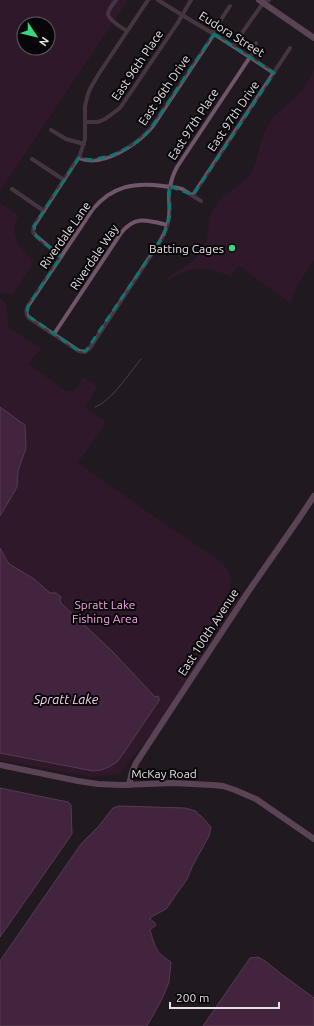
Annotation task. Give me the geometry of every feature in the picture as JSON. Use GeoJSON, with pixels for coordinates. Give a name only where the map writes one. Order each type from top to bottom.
{"type":"FeatureCollection","features":[{"type":"Feature","properties":{"kind":"street"},"geometry":{"type":"LineString","coordinates":[[116,0],[109,10],[108,15],[110,19],[127,31]]}},
{"type":"Feature","properties":{"kind":"street"},"geometry":{"type":"LineString","coordinates":[[61,257],[36,236],[33,232],[34,226],[79,158],[84,144],[85,106],[90,89],[148,0]]}},
{"type":"Feature","properties":{"kind":"street","name":"Eudora Street"},"geometry":{"type":"LineString","coordinates":[[158,0],[274,73]]}},
{"type":"Feature","properties":{"kind":"street","name":"East 96th Place"},"geometry":{"type":"LineString","coordinates":[[85,122],[101,121],[112,115],[120,108],[192,0]]}},
{"type":"Feature","properties":{"kind":"street"},"geometry":{"type":"LineString","coordinates":[[261,1],[269,0]]}},
{"type":"Feature","properties":{"kind":"street"},"geometry":{"type":"LineString","coordinates":[[261,1],[314,38]]}},
{"type":"Feature","properties":{"kind":"street"},"geometry":{"type":"LineString","coordinates":[[233,46],[261,1]]}},
{"type":"Feature","properties":{"kind":"street","name":"East 96th Drive"},"geometry":{"type":"LineString","coordinates":[[79,158],[87,160],[107,157],[122,152],[140,140],[153,126],[230,6]]}},
{"type":"Feature","properties":{"kind":"street","name":"East 97th Place"},"geometry":{"type":"LineString","coordinates":[[54,334],[79,351],[86,351],[90,348],[164,235],[170,215],[170,187],[172,178],[180,160],[255,50],[256,43]]}},
{"type":"Feature","properties":{"kind":"street","name":"East 97th Drive"},"geometry":{"type":"LineString","coordinates":[[193,195],[290,48]]}},
{"type":"Feature","properties":{"kind":"street"},"geometry":{"type":"LineString","coordinates":[[51,130],[66,139],[84,144]]}},
{"type":"Feature","properties":{"kind":"street"},"geometry":{"type":"LineString","coordinates":[[32,159],[64,180]]}},
{"type":"Feature","properties":{"kind":"street","name":"Riverdale Lane"},"geometry":{"type":"LineString","coordinates":[[54,334],[29,318],[26,311],[93,209],[103,199],[109,194],[124,187],[150,184],[182,189],[202,201]]}},
{"type":"Feature","properties":{"kind":"street"},"geometry":{"type":"LineString","coordinates":[[12,189],[44,211]]}},
{"type":"Feature","properties":{"kind":"street","name":"Riverdale Way"},"geometry":{"type":"LineString","coordinates":[[54,334],[121,233],[126,228],[135,222],[143,220],[168,225]]}},
{"type":"Feature","properties":{"kind":"street","name":"East 100th Avenue"},"geometry":{"type":"LineString","coordinates":[[129,785],[136,763],[248,592],[314,496]]}},
{"type":"Feature","properties":{"kind":"street","name":"McKay Road"},"geometry":{"type":"LineString","coordinates":[[0,765],[98,784],[129,785],[173,783],[212,785],[229,788],[256,799],[314,839]]}},
{"type":"Feature","properties":{"kind":"highlighted area"},"geometry":{"type":"Polygon","coordinates":[[[214,34],[274,73],[193,195],[169,186],[170,215],[164,235],[86,351],[79,351],[27,315],[28,306],[61,257],[36,236],[34,226],[79,158],[92,160],[113,155],[132,146],[149,131],[214,34]]]}},
{"type":"Feature","properties":{"kind":"green space"},"geometry":{"type":"Polygon","coordinates":[[[0,0],[128,0],[0,191],[0,0]]]}},
{"type":"Feature","properties":{"kind":"green space"},"geometry":{"type":"Polygon","coordinates":[[[314,69],[314,260],[296,288],[290,303],[238,265],[231,277],[217,271],[193,269],[165,281],[173,273],[192,261],[200,253],[206,242],[211,215],[216,204],[250,174],[253,169],[263,136],[271,120],[300,93],[308,82],[314,69]]]}},
{"type":"Feature","properties":{"kind":"green space"},"geometry":{"type":"Polygon","coordinates":[[[0,203],[18,215],[14,230],[18,245],[34,262],[12,295],[4,293],[0,294],[0,203]]]}},
{"type":"Feature","properties":{"kind":"green space","name":"Spratt Lake Fishing Area"},"geometry":{"type":"Polygon","coordinates":[[[0,298],[6,303],[9,328],[42,349],[28,364],[66,391],[75,390],[79,385],[82,376],[98,387],[85,407],[106,422],[77,462],[220,561],[229,573],[229,588],[241,596],[202,653],[203,656],[163,719],[118,774],[93,777],[0,760],[0,298]]]}},
{"type":"Feature","properties":{"kind":"water"},"geometry":{"type":"Polygon","coordinates":[[[0,407],[25,425],[26,448],[18,471],[17,487],[0,516],[0,407]]]}},
{"type":"Feature","properties":{"kind":"water","name":"Spratt Lake"},"geometry":{"type":"Polygon","coordinates":[[[0,548],[11,565],[34,579],[50,593],[56,593],[61,597],[61,603],[113,652],[155,697],[158,696],[159,698],[159,701],[123,754],[117,762],[109,767],[93,771],[0,753],[0,548]]]}},
{"type":"Feature","properties":{"kind":"water"},"geometry":{"type":"Polygon","coordinates":[[[0,788],[68,802],[71,805],[72,834],[0,937],[0,788]]]}},
{"type":"Feature","properties":{"kind":"water"},"geometry":{"type":"Polygon","coordinates":[[[119,806],[185,808],[196,811],[211,827],[209,836],[187,879],[166,909],[150,919],[156,925],[150,930],[155,945],[162,956],[171,962],[169,982],[162,999],[147,1026],[0,1026],[0,961],[81,844],[98,827],[113,808],[119,806]]]}},
{"type":"Feature","properties":{"kind":"water"},"geometry":{"type":"Polygon","coordinates":[[[258,957],[314,998],[314,1026],[203,1026],[250,958],[258,957]]]}},
{"type":"Feature","properties":{"kind":"waterway"},"geometry":{"type":"LineString","coordinates":[[95,407],[114,393],[141,359]]}},
{"type":"Feature","properties":{"kind":"place","name":"Batting Cages"},"geometry":{"type":"Point","coordinates":[232,248]}}]}
